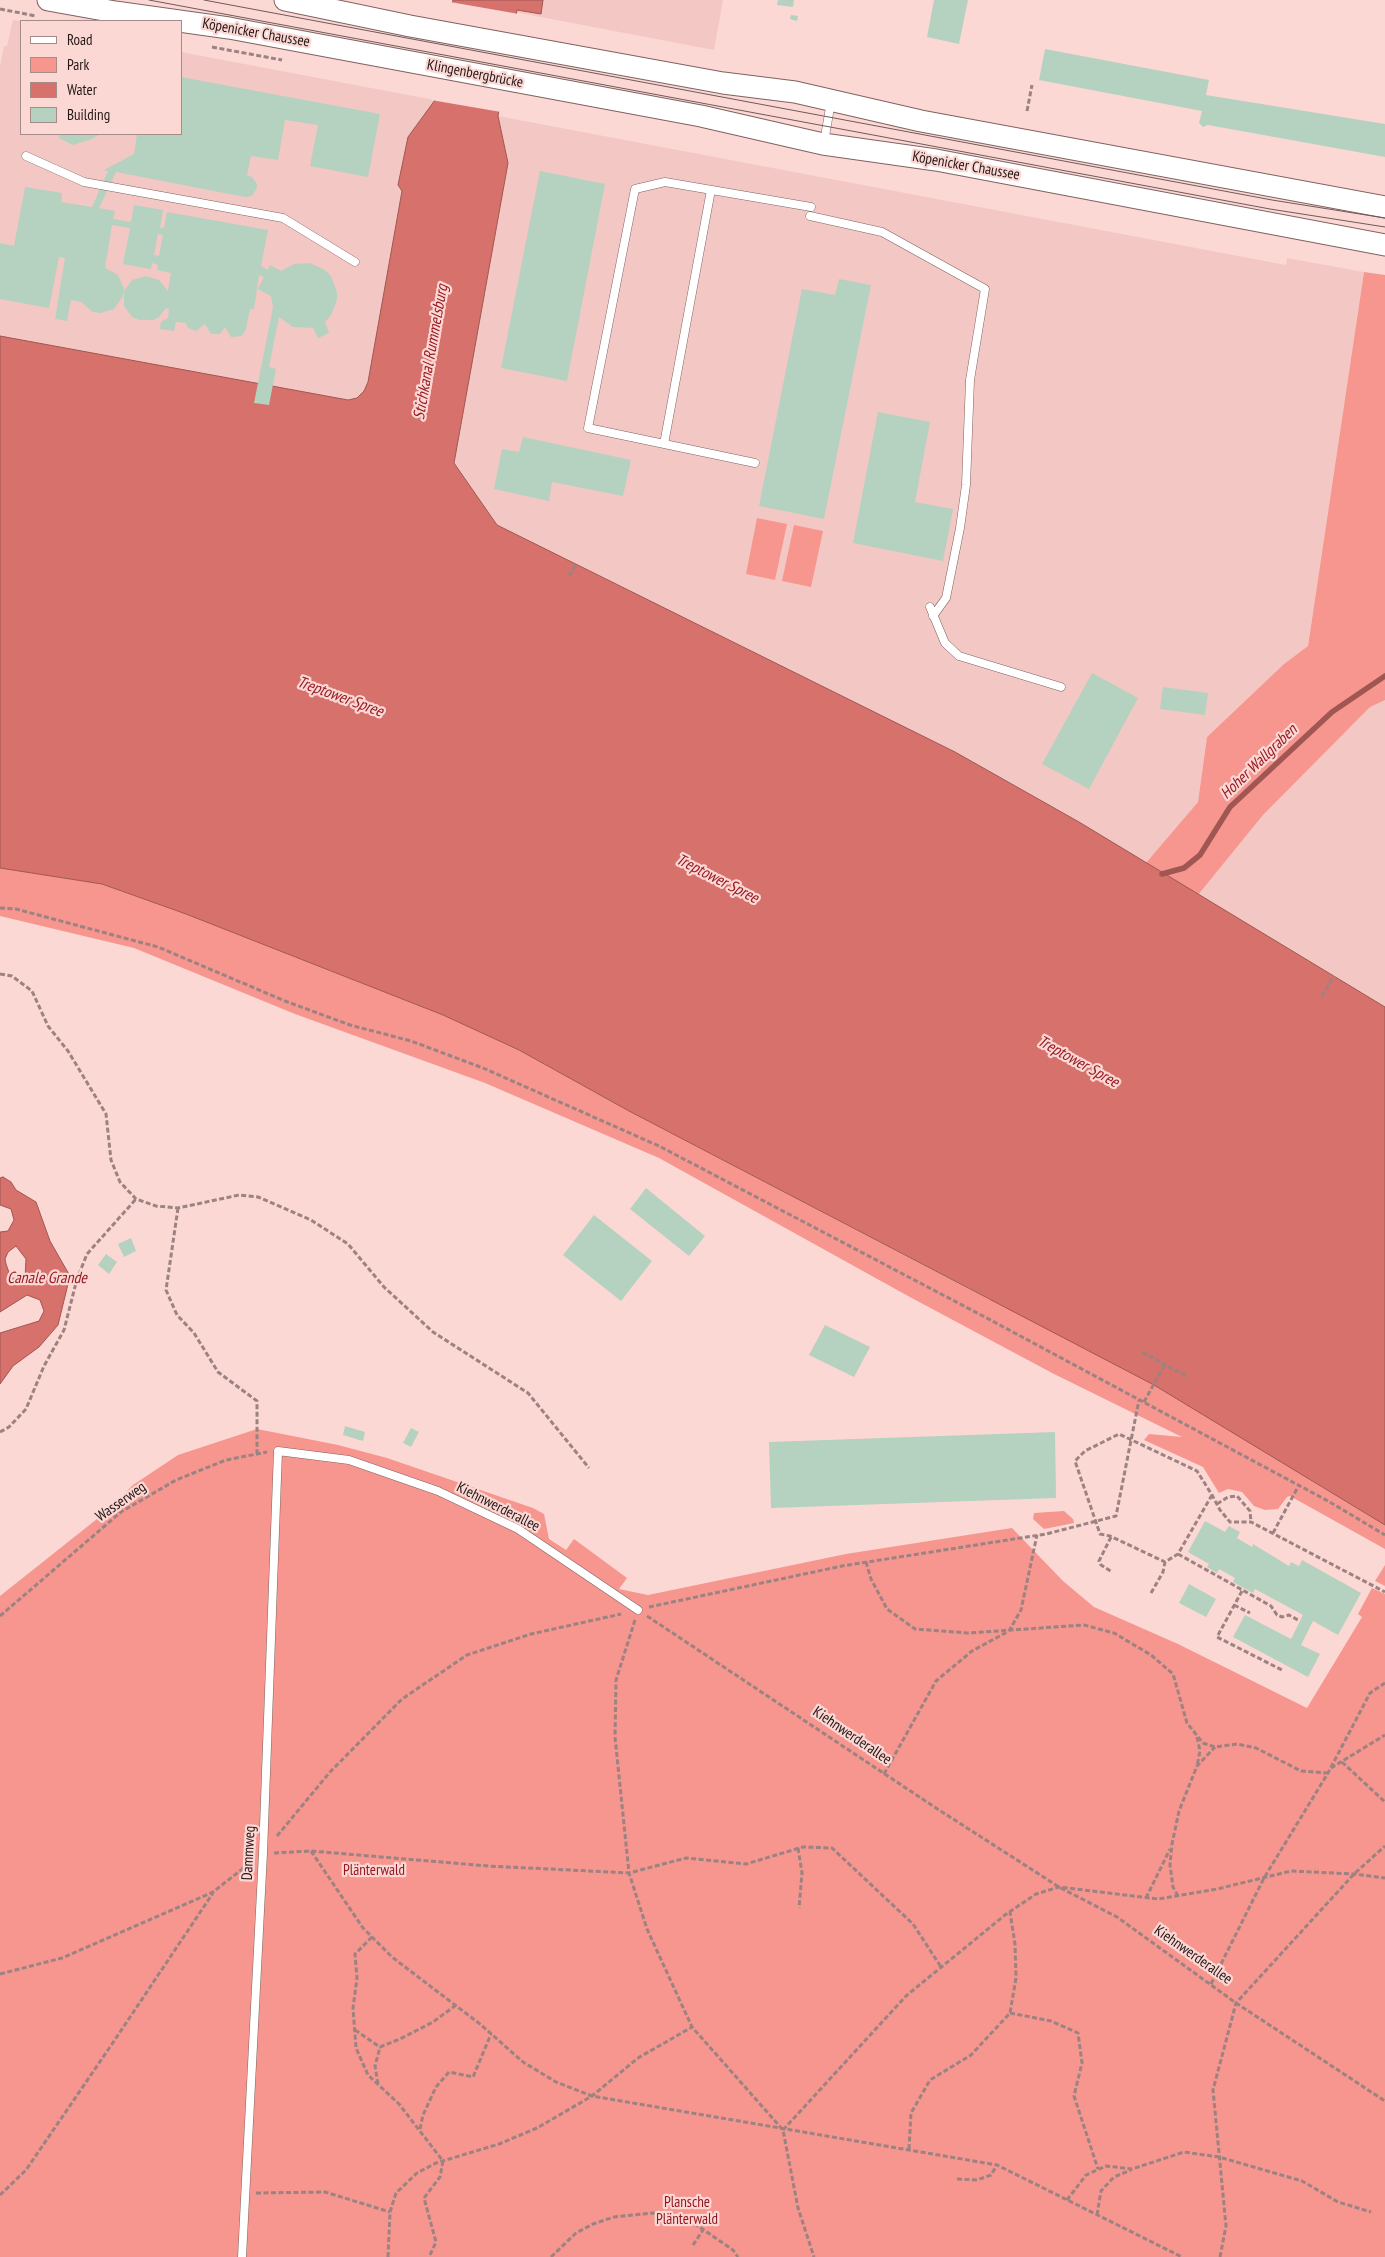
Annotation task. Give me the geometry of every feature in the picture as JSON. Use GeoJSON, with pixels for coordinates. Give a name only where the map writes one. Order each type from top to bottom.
{"type":"FeatureCollection","features":[{"type":"Feature","properties":{"kind":"main road","name":"Köpenicker Chaussee"},"geometry":{"type":"LineString","coordinates":[[48,0],[172,20]]}},
{"type":"Feature","properties":{"kind":"main road"},"geometry":{"type":"LineString","coordinates":[[285,0],[410,26],[723,83],[795,92],[940,124],[1385,207]]}},
{"type":"Feature","properties":{"kind":"main road","name":"Köpenicker Chaussee"},"geometry":{"type":"LineString","coordinates":[[182,21],[229,28],[404,61]]}},
{"type":"Feature","properties":{"kind":"main road","name":"Klingenbergbrücke"},"geometry":{"type":"LineString","coordinates":[[404,61],[547,88]]}},
{"type":"Feature","properties":{"kind":"main road","name":"Köpenicker Chaussee"},"geometry":{"type":"LineString","coordinates":[[547,88],[701,116],[823,144],[936,160],[1385,244]]}},
{"type":"Feature","properties":{"kind":"lane"},"geometry":{"type":"LineString","coordinates":[[823,144],[832,99]]}},
{"type":"Feature","properties":{"kind":"lane"},"geometry":{"type":"LineString","coordinates":[[26,156],[84,182],[284,218],[355,262]]}},
{"type":"Feature","properties":{"kind":"lane"},"geometry":{"type":"LineString","coordinates":[[755,463],[588,428],[635,189],[665,182],[810,212],[882,232],[984,288],[970,380],[966,485],[960,528],[946,598],[933,616]]}},
{"type":"Feature","properties":{"kind":"lane"},"geometry":{"type":"LineString","coordinates":[[664,444],[710,190]]}},
{"type":"Feature","properties":{"kind":"lane"},"geometry":{"type":"LineString","coordinates":[[930,607],[945,643],[959,656],[1061,688]]}},
{"type":"Feature","properties":{"kind":"lane","name":"Kiehnwerderallee"},"geometry":{"type":"LineString","coordinates":[[278,1451],[349,1460],[438,1491],[518,1529],[638,1610]]}},
{"type":"Feature","properties":{"kind":"lane","name":"Dammweg"},"geometry":{"type":"LineString","coordinates":[[242,2257],[263,1853],[278,1451]]}},
{"type":"Feature","properties":{"kind":"path"},"geometry":{"type":"LineString","coordinates":[[1028,111],[1032,85]]}},
{"type":"Feature","properties":{"kind":"path"},"geometry":{"type":"LineString","coordinates":[[569,576],[576,564]]}},
{"type":"Feature","properties":{"kind":"path"},"geometry":{"type":"LineString","coordinates":[[0,908],[16,909],[158,947],[304,1008],[350,1025],[411,1041],[483,1068],[659,1146],[1144,1402],[1298,1485],[1385,1535]]}},
{"type":"Feature","properties":{"kind":"path"},"geometry":{"type":"LineString","coordinates":[[0,974],[12,976],[32,991],[48,1026],[68,1051],[92,1090],[106,1114],[111,1160],[120,1182],[136,1199],[156,1206],[178,1208],[239,1195],[258,1197],[311,1220],[348,1244],[384,1287],[433,1332],[528,1393],[589,1468]]}},
{"type":"Feature","properties":{"kind":"path"},"geometry":{"type":"LineString","coordinates":[[1322,996],[1334,976]]}},
{"type":"Feature","properties":{"kind":"path"},"geometry":{"type":"LineString","coordinates":[[0,1432],[9,1427],[26,1409],[44,1366],[64,1330],[77,1279],[87,1254],[136,1199]]}},
{"type":"Feature","properties":{"kind":"path"},"geometry":{"type":"LineString","coordinates":[[178,1208],[166,1290],[177,1315],[194,1333],[218,1372],[257,1401],[257,1453]]}},
{"type":"Feature","properties":{"kind":"path"},"geometry":{"type":"LineString","coordinates":[[1142,1352],[1188,1376]]}},
{"type":"Feature","properties":{"kind":"path"},"geometry":{"type":"LineString","coordinates":[[1144,1402],[1165,1364]]}},
{"type":"Feature","properties":{"kind":"path"},"geometry":{"type":"LineString","coordinates":[[0,1974],[62,1958],[213,1892],[263,1853],[330,1772],[402,1700],[466,1656],[531,1634],[672,1601],[866,1562],[1037,1534],[1116,1516],[1140,1400]]}},
{"type":"Feature","properties":{"kind":"path"},"geometry":{"type":"LineString","coordinates":[[1165,1562],[1112,1537],[1100,1534],[1075,1461],[1085,1451],[1119,1434],[1131,1439],[1197,1471],[1230,1522],[1251,1522],[1385,1592]]}},
{"type":"Feature","properties":{"kind":"path","name":"Wasserweg"},"geometry":{"type":"LineString","coordinates":[[0,1616],[121,1512],[176,1480],[226,1460],[257,1453],[278,1451]]}},
{"type":"Feature","properties":{"kind":"path"},"geometry":{"type":"LineString","coordinates":[[1273,1533],[1298,1485]]}},
{"type":"Feature","properties":{"kind":"path"},"geometry":{"type":"LineString","coordinates":[[1151,1593],[1163,1572],[1165,1562],[1178,1554],[1212,1495]]}},
{"type":"Feature","properties":{"kind":"path"},"geometry":{"type":"LineString","coordinates":[[1217,1504],[1228,1497],[1237,1496],[1250,1511],[1251,1522]]}},
{"type":"Feature","properties":{"kind":"path"},"geometry":{"type":"LineString","coordinates":[[884,1774],[936,1681],[972,1651],[1009,1631],[1021,1610],[1037,1534]]}},
{"type":"Feature","properties":{"kind":"path"},"geometry":{"type":"LineString","coordinates":[[1112,1537],[1099,1561],[1101,1565],[1112,1572]]}},
{"type":"Feature","properties":{"kind":"path"},"geometry":{"type":"LineString","coordinates":[[1178,1554],[1271,1606],[1276,1615],[1282,1617],[1289,1615],[1298,1620]]}},
{"type":"Feature","properties":{"kind":"path"},"geometry":{"type":"LineString","coordinates":[[866,1562],[871,1579],[887,1609],[915,1629],[968,1633],[1084,1625],[1114,1633],[1151,1655],[1173,1674],[1187,1723],[1203,1743],[1215,1747],[1237,1744],[1256,1748],[1302,1771],[1328,1773]]}},
{"type":"Feature","properties":{"kind":"path"},"geometry":{"type":"LineString","coordinates":[[1242,1591],[1217,1637],[1282,1670]]}},
{"type":"Feature","properties":{"kind":"path"},"geometry":{"type":"LineString","coordinates":[[1234,1605],[1250,1613]]}},
{"type":"Feature","properties":{"kind":"path"},"geometry":{"type":"LineString","coordinates":[[638,1610],[616,1680],[616,1737],[630,1873],[647,1929],[692,2027],[783,2130],[798,2208],[814,2257]]}},
{"type":"Feature","properties":{"kind":"path","name":"Kiehnwerderallee"},"geometry":{"type":"LineString","coordinates":[[638,1610],[884,1774],[1059,1887],[1117,1917],[1236,2003],[1385,2101]]}},
{"type":"Feature","properties":{"kind":"path"},"geometry":{"type":"LineString","coordinates":[[1211,1984],[1264,1878],[1328,1773],[1370,1693],[1385,1683]]}},
{"type":"Feature","properties":{"kind":"path"},"geometry":{"type":"LineString","coordinates":[[1178,1896],[1173,1886],[1170,1865],[1172,1844],[1179,1811],[1197,1766],[1200,1751],[1196,1735]]}},
{"type":"Feature","properties":{"kind":"path"},"geometry":{"type":"LineString","coordinates":[[1330,1768],[1385,1735]]}},
{"type":"Feature","properties":{"kind":"path"},"geometry":{"type":"LineString","coordinates":[[1197,1766],[1215,1747]]}},
{"type":"Feature","properties":{"kind":"path"},"geometry":{"type":"LineString","coordinates":[[1342,1762],[1385,1802]]}},
{"type":"Feature","properties":{"kind":"path"},"geometry":{"type":"LineString","coordinates":[[1146,1898],[1166,1861],[1172,1844]]}},
{"type":"Feature","properties":{"kind":"path"},"geometry":{"type":"LineString","coordinates":[[1220,2257],[1226,2226],[1213,2090],[1236,2003],[1354,1874],[1385,1846]]}},
{"type":"Feature","properties":{"kind":"path"},"geometry":{"type":"LineString","coordinates":[[263,1853],[311,1851],[488,1866],[630,1873],[686,1858],[746,1864],[798,1848],[832,1848],[913,1924],[941,1967]]}},
{"type":"Feature","properties":{"kind":"path"},"geometry":{"type":"LineString","coordinates":[[798,1848],[802,1873],[799,1908]]}},
{"type":"Feature","properties":{"kind":"path"},"geometry":{"type":"LineString","coordinates":[[311,1851],[363,1928],[392,1957],[456,2005],[523,2062],[548,2078],[592,2096],[997,2165],[1182,2257]]}},
{"type":"Feature","properties":{"kind":"path"},"geometry":{"type":"LineString","coordinates":[[783,2130],[906,1996],[1010,1912],[1036,1894],[1059,1887],[1158,1899],[1291,1871],[1354,1874],[1385,1878]]}},
{"type":"Feature","properties":{"kind":"path"},"geometry":{"type":"LineString","coordinates":[[0,2195],[26,2170],[213,1892]]}},
{"type":"Feature","properties":{"kind":"path"},"geometry":{"type":"LineString","coordinates":[[909,2149],[911,2113],[930,2080],[971,2055],[1010,2013],[1016,1978],[1015,1944],[1010,1912]]}},
{"type":"Feature","properties":{"kind":"path"},"geometry":{"type":"LineString","coordinates":[[372,1937],[355,1954],[357,1978],[353,2008],[356,2048],[368,2075],[399,2104],[443,2161],[440,2177],[424,2198],[436,2242],[429,2257]]}},
{"type":"Feature","properties":{"kind":"path"},"geometry":{"type":"LineString","coordinates":[[380,2047],[433,2022],[456,2005]]}},
{"type":"Feature","properties":{"kind":"path"},"geometry":{"type":"LineString","coordinates":[[1010,2013],[1051,2021],[1078,2033],[1082,2063],[1074,2096],[1098,2169]]}},
{"type":"Feature","properties":{"kind":"path"},"geometry":{"type":"LineString","coordinates":[[388,2257],[390,2212],[396,2193],[417,2173],[443,2161],[499,2144],[529,2131],[592,2096],[638,2058],[692,2027]]}},
{"type":"Feature","properties":{"kind":"path"},"geometry":{"type":"LineString","coordinates":[[354,2030],[380,2047]]}},
{"type":"Feature","properties":{"kind":"path"},"geometry":{"type":"LineString","coordinates":[[420,2130],[423,2115],[436,2087],[449,2072],[473,2078],[491,2034]]}},
{"type":"Feature","properties":{"kind":"path"},"geometry":{"type":"LineString","coordinates":[[378,2084],[375,2066],[380,2047]]}},
{"type":"Feature","properties":{"kind":"path"},"geometry":{"type":"LineString","coordinates":[[1097,2215],[1101,2191],[1114,2177],[1184,2152],[1219,2157],[1302,2181],[1338,2202],[1370,2212]]}},
{"type":"Feature","properties":{"kind":"path"},"geometry":{"type":"LineString","coordinates":[[956,2179],[977,2180],[984,2178],[991,2175],[997,2165]]}},
{"type":"Feature","properties":{"kind":"path"},"geometry":{"type":"LineString","coordinates":[[1067,2200],[1086,2175],[1098,2169],[1106,2166],[1132,2170]]}},
{"type":"Feature","properties":{"kind":"path"},"geometry":{"type":"LineString","coordinates":[[245,2193],[325,2192],[390,2212]]}},
{"type":"Feature","properties":{"kind":"path"},"geometry":{"type":"LineString","coordinates":[[554,2256],[576,2233],[614,2217],[652,2213],[676,2217],[703,2230],[733,2250],[738,2257]]}},
{"type":"Feature","properties":{"kind":"path"},"geometry":{"type":"LineString","coordinates":[[694,2245],[703,2230]]}},
{"type":"Feature","properties":{"kind":"shaded area"},"geometry":{"type":"Polygon","coordinates":[[[451,0],[723,0],[714,50],[451,0]]]}},
{"type":"Feature","properties":{"kind":"shaded area"},"geometry":{"type":"Polygon","coordinates":[[[13,20],[20,21],[20,135],[182,135],[182,52],[435,100],[408,137],[398,185],[402,191],[368,382],[364,391],[357,398],[348,400],[0,336],[0,66],[4,46],[7,46],[13,20]]]}},
{"type":"Feature","properties":{"kind":"shaded area"},"geometry":{"type":"Polygon","coordinates":[[[498,116],[1286,265],[1287,258],[1364,272],[1308,646],[1284,664],[1207,737],[1198,802],[1145,864],[1079,822],[955,752],[497,525],[454,462],[508,163],[498,116]]]}},
{"type":"Feature","properties":{"kind":"shaded area"},"geometry":{"type":"Polygon","coordinates":[[[1385,700],[1385,1007],[1198,895],[1263,815],[1370,706],[1385,700]]]}},
{"type":"Feature","properties":{"kind":"green space"},"geometry":{"type":"Polygon","coordinates":[[[1364,272],[1385,275],[1385,700],[1370,707],[1263,815],[1198,895],[1145,864],[1198,802],[1207,737],[1284,664],[1308,646],[1364,272]]]}},
{"type":"Feature","properties":{"kind":"green space"},"geometry":{"type":"Polygon","coordinates":[[[757,518],[787,524],[775,580],[746,574],[757,518]]]}},
{"type":"Feature","properties":{"kind":"green space"},"geometry":{"type":"Polygon","coordinates":[[[794,525],[823,531],[811,587],[782,581],[794,525]]]}},
{"type":"Feature","properties":{"kind":"green space"},"geometry":{"type":"Polygon","coordinates":[[[0,868],[102,884],[186,914],[443,1015],[519,1050],[629,1111],[990,1300],[1009,1294],[1303,1450],[1309,1479],[1385,1525],[1385,1549],[1290,1496],[1287,1497],[1278,1509],[1265,1510],[1254,1506],[1242,1492],[1228,1489],[1219,1493],[1203,1467],[1144,1440],[1149,1434],[1182,1437],[1054,1374],[908,1296],[659,1158],[485,1083],[295,1014],[134,948],[0,916],[0,868]]]}},
{"type":"Feature","properties":{"kind":"green space","name":"Plänterwald"},"geometry":{"type":"Polygon","coordinates":[[[257,1429],[338,1445],[387,1458],[533,1508],[544,1514],[549,1539],[566,1550],[574,1539],[627,1578],[619,1589],[648,1595],[846,1554],[1012,1528],[1063,1581],[1094,1607],[1178,1644],[1307,1708],[1362,1617],[1358,1614],[1372,1588],[1385,1594],[1385,2257],[0,2257],[0,1596],[107,1511],[133,1485],[178,1455],[257,1429]]]}},
{"type":"Feature","properties":{"kind":"green space"},"geometry":{"type":"Polygon","coordinates":[[[1064,1511],[1073,1519],[1074,1523],[1044,1529],[1033,1519],[1034,1513],[1064,1511]]]}},
{"type":"Feature","properties":{"kind":"green space"},"geometry":{"type":"Polygon","coordinates":[[[1385,1565],[1385,1586],[1375,1581],[1385,1565]]]}},
{"type":"Feature","properties":{"kind":"water"},"geometry":{"type":"Polygon","coordinates":[[[453,0],[543,0],[541,14],[517,10],[498,116],[508,163],[454,463],[497,525],[955,752],[1079,822],[1385,1007],[1385,1525],[1154,1385],[629,1111],[519,1050],[443,1015],[186,914],[102,884],[0,868],[0,336],[348,400],[357,398],[364,391],[368,382],[402,191],[398,185],[408,137],[435,100],[453,0]]]}},
{"type":"Feature","properties":{"kind":"water","name":"Canale Grande"},"geometry":{"type":"Polygon","coordinates":[[[3,1177],[11,1182],[16,1190],[36,1202],[50,1241],[70,1276],[58,1325],[39,1347],[13,1366],[0,1384],[0,1333],[39,1321],[44,1311],[40,1300],[27,1295],[0,1312],[0,1232],[8,1231],[14,1220],[11,1209],[0,1205],[0,1178],[3,1177]],[[16,1246],[8,1252],[5,1259],[11,1278],[25,1279],[26,1259],[16,1246]]]}},
{"type":"Feature","properties":{"kind":"pier"},"geometry":{"type":"Polygon","coordinates":[[[450,2],[519,14],[501,112],[431,100],[450,2]]]}},
{"type":"Feature","properties":{"kind":"building"},"geometry":{"type":"Polygon","coordinates":[[[778,0],[794,0],[793,7],[777,5],[778,0]]]}},
{"type":"Feature","properties":{"kind":"building"},"geometry":{"type":"Polygon","coordinates":[[[934,0],[968,0],[959,44],[927,37],[934,0]]]}},
{"type":"Feature","properties":{"kind":"building"},"geometry":{"type":"Polygon","coordinates":[[[791,15],[798,16],[797,21],[790,19],[791,15]]]}},
{"type":"Feature","properties":{"kind":"building"},"geometry":{"type":"Polygon","coordinates":[[[1045,49],[1209,80],[1206,95],[1385,124],[1385,157],[1208,125],[1203,127],[1199,123],[1202,111],[1039,80],[1045,49]]]}},
{"type":"Feature","properties":{"kind":"building"},"geometry":{"type":"Polygon","coordinates":[[[182,77],[380,114],[368,177],[310,166],[318,125],[285,120],[278,160],[251,156],[247,175],[252,177],[257,184],[257,188],[252,196],[245,197],[116,172],[99,208],[115,211],[113,219],[131,222],[134,205],[163,210],[160,228],[164,228],[167,212],[268,230],[261,266],[268,270],[270,265],[281,271],[294,264],[310,263],[325,270],[331,276],[337,292],[337,300],[331,315],[325,322],[329,333],[318,338],[313,328],[293,327],[279,317],[269,367],[276,369],[269,405],[254,403],[273,307],[271,296],[258,289],[264,277],[259,275],[254,309],[250,309],[246,329],[242,336],[231,337],[225,327],[220,334],[211,334],[205,324],[196,331],[188,328],[186,323],[176,322],[174,331],[160,329],[161,322],[168,318],[169,309],[166,308],[159,317],[153,320],[139,320],[132,317],[124,306],[124,291],[132,280],[146,276],[159,280],[168,291],[171,273],[157,270],[158,265],[152,263],[151,269],[123,264],[130,228],[112,225],[105,268],[118,275],[124,289],[123,296],[114,309],[100,313],[93,312],[81,302],[71,300],[67,321],[55,319],[65,258],[59,257],[49,308],[0,299],[0,243],[14,246],[25,187],[62,193],[61,202],[92,207],[108,171],[104,170],[134,154],[137,135],[182,135],[182,77]],[[158,234],[154,255],[159,256],[163,235],[158,234]]]}},
{"type":"Feature","properties":{"kind":"building"},"geometry":{"type":"Polygon","coordinates":[[[60,135],[98,135],[73,145],[59,138],[60,135]]]}},
{"type":"Feature","properties":{"kind":"building"},"geometry":{"type":"Polygon","coordinates":[[[540,171],[605,184],[567,381],[501,368],[540,171]]]}},
{"type":"Feature","properties":{"kind":"building"},"geometry":{"type":"Polygon","coordinates":[[[839,279],[871,285],[824,519],[759,506],[802,289],[835,295],[839,279]]]}},
{"type":"Feature","properties":{"kind":"building"},"geometry":{"type":"Polygon","coordinates":[[[878,412],[930,422],[915,502],[953,509],[943,561],[853,543],[878,412]]]}},
{"type":"Feature","properties":{"kind":"building"},"geometry":{"type":"Polygon","coordinates":[[[523,437],[631,460],[623,496],[552,482],[549,501],[494,489],[502,449],[519,452],[523,437]]]}},
{"type":"Feature","properties":{"kind":"building"},"geometry":{"type":"Polygon","coordinates":[[[1092,673],[1138,698],[1089,789],[1042,764],[1092,673]]]}},
{"type":"Feature","properties":{"kind":"building"},"geometry":{"type":"Polygon","coordinates":[[[1163,687],[1208,693],[1205,715],[1160,709],[1163,687]]]}},
{"type":"Feature","properties":{"kind":"building"},"geometry":{"type":"Polygon","coordinates":[[[646,1188],[705,1236],[689,1256],[630,1209],[646,1188]]]}},
{"type":"Feature","properties":{"kind":"building"},"geometry":{"type":"Polygon","coordinates":[[[594,1215],[652,1261],[621,1301],[563,1255],[594,1215]]]}},
{"type":"Feature","properties":{"kind":"building"},"geometry":{"type":"Polygon","coordinates":[[[131,1238],[136,1251],[124,1257],[118,1244],[131,1238]]]}},
{"type":"Feature","properties":{"kind":"building"},"geometry":{"type":"Polygon","coordinates":[[[106,1254],[117,1262],[109,1274],[98,1265],[106,1254]]]}},
{"type":"Feature","properties":{"kind":"building"},"geometry":{"type":"Polygon","coordinates":[[[825,1325],[870,1347],[854,1377],[809,1355],[825,1325]]]}},
{"type":"Feature","properties":{"kind":"building"},"geometry":{"type":"Polygon","coordinates":[[[345,1426],[365,1432],[363,1441],[343,1435],[345,1426]]]}},
{"type":"Feature","properties":{"kind":"building"},"geometry":{"type":"Polygon","coordinates":[[[411,1428],[419,1432],[411,1447],[403,1443],[411,1428]]]}},
{"type":"Feature","properties":{"kind":"building"},"geometry":{"type":"Polygon","coordinates":[[[1055,1432],[1056,1498],[771,1508],[769,1442],[1055,1432]]]}},
{"type":"Feature","properties":{"kind":"building"},"geometry":{"type":"Polygon","coordinates":[[[1205,1521],[1225,1532],[1229,1526],[1240,1532],[1237,1538],[1252,1547],[1253,1544],[1289,1566],[1291,1562],[1299,1566],[1302,1560],[1361,1593],[1338,1635],[1313,1621],[1301,1645],[1320,1654],[1308,1677],[1233,1637],[1245,1615],[1291,1639],[1303,1615],[1255,1589],[1253,1593],[1233,1582],[1235,1578],[1219,1569],[1217,1573],[1207,1567],[1209,1564],[1188,1552],[1205,1521]]]}},
{"type":"Feature","properties":{"kind":"building"},"geometry":{"type":"Polygon","coordinates":[[[1189,1584],[1216,1599],[1206,1617],[1179,1603],[1189,1584]]]}},
{"type":"Feature","properties":{"kind":"waterway","name":"Hoher Wallgraben"},"geometry":{"type":"LineString","coordinates":[[1162,874],[1184,868],[1200,855],[1230,807],[1332,712],[1385,676]]}},
{"type":"Feature","properties":{"kind":"tram line"},"geometry":{"type":"LineString","coordinates":[[149,0],[1270,209],[1385,227]]}},
{"type":"Feature","properties":{"kind":"tram line"},"geometry":{"type":"LineString","coordinates":[[204,0],[1272,200],[1385,218]]}},
{"type":"Feature","properties":{"kind":"water label","name":"Stichkanal Rummelsburg"},"geometry":{"type":"Point","coordinates":[431,352]}},
{"type":"Feature","properties":{"kind":"water label","name":"Treptower Spree"},"geometry":{"type":"Point","coordinates":[340,697]}},
{"type":"Feature","properties":{"kind":"water label","name":"Treptower Spree"},"geometry":{"type":"Point","coordinates":[717,879]}},
{"type":"Feature","properties":{"kind":"water label","name":"Treptower Spree"},"geometry":{"type":"Point","coordinates":[1078,1062]}},
{"type":"Feature","properties":{"kind":"park label","name":"Plansche Plänterwald"},"geometry":{"type":"Point","coordinates":[687,2212]}}]}
